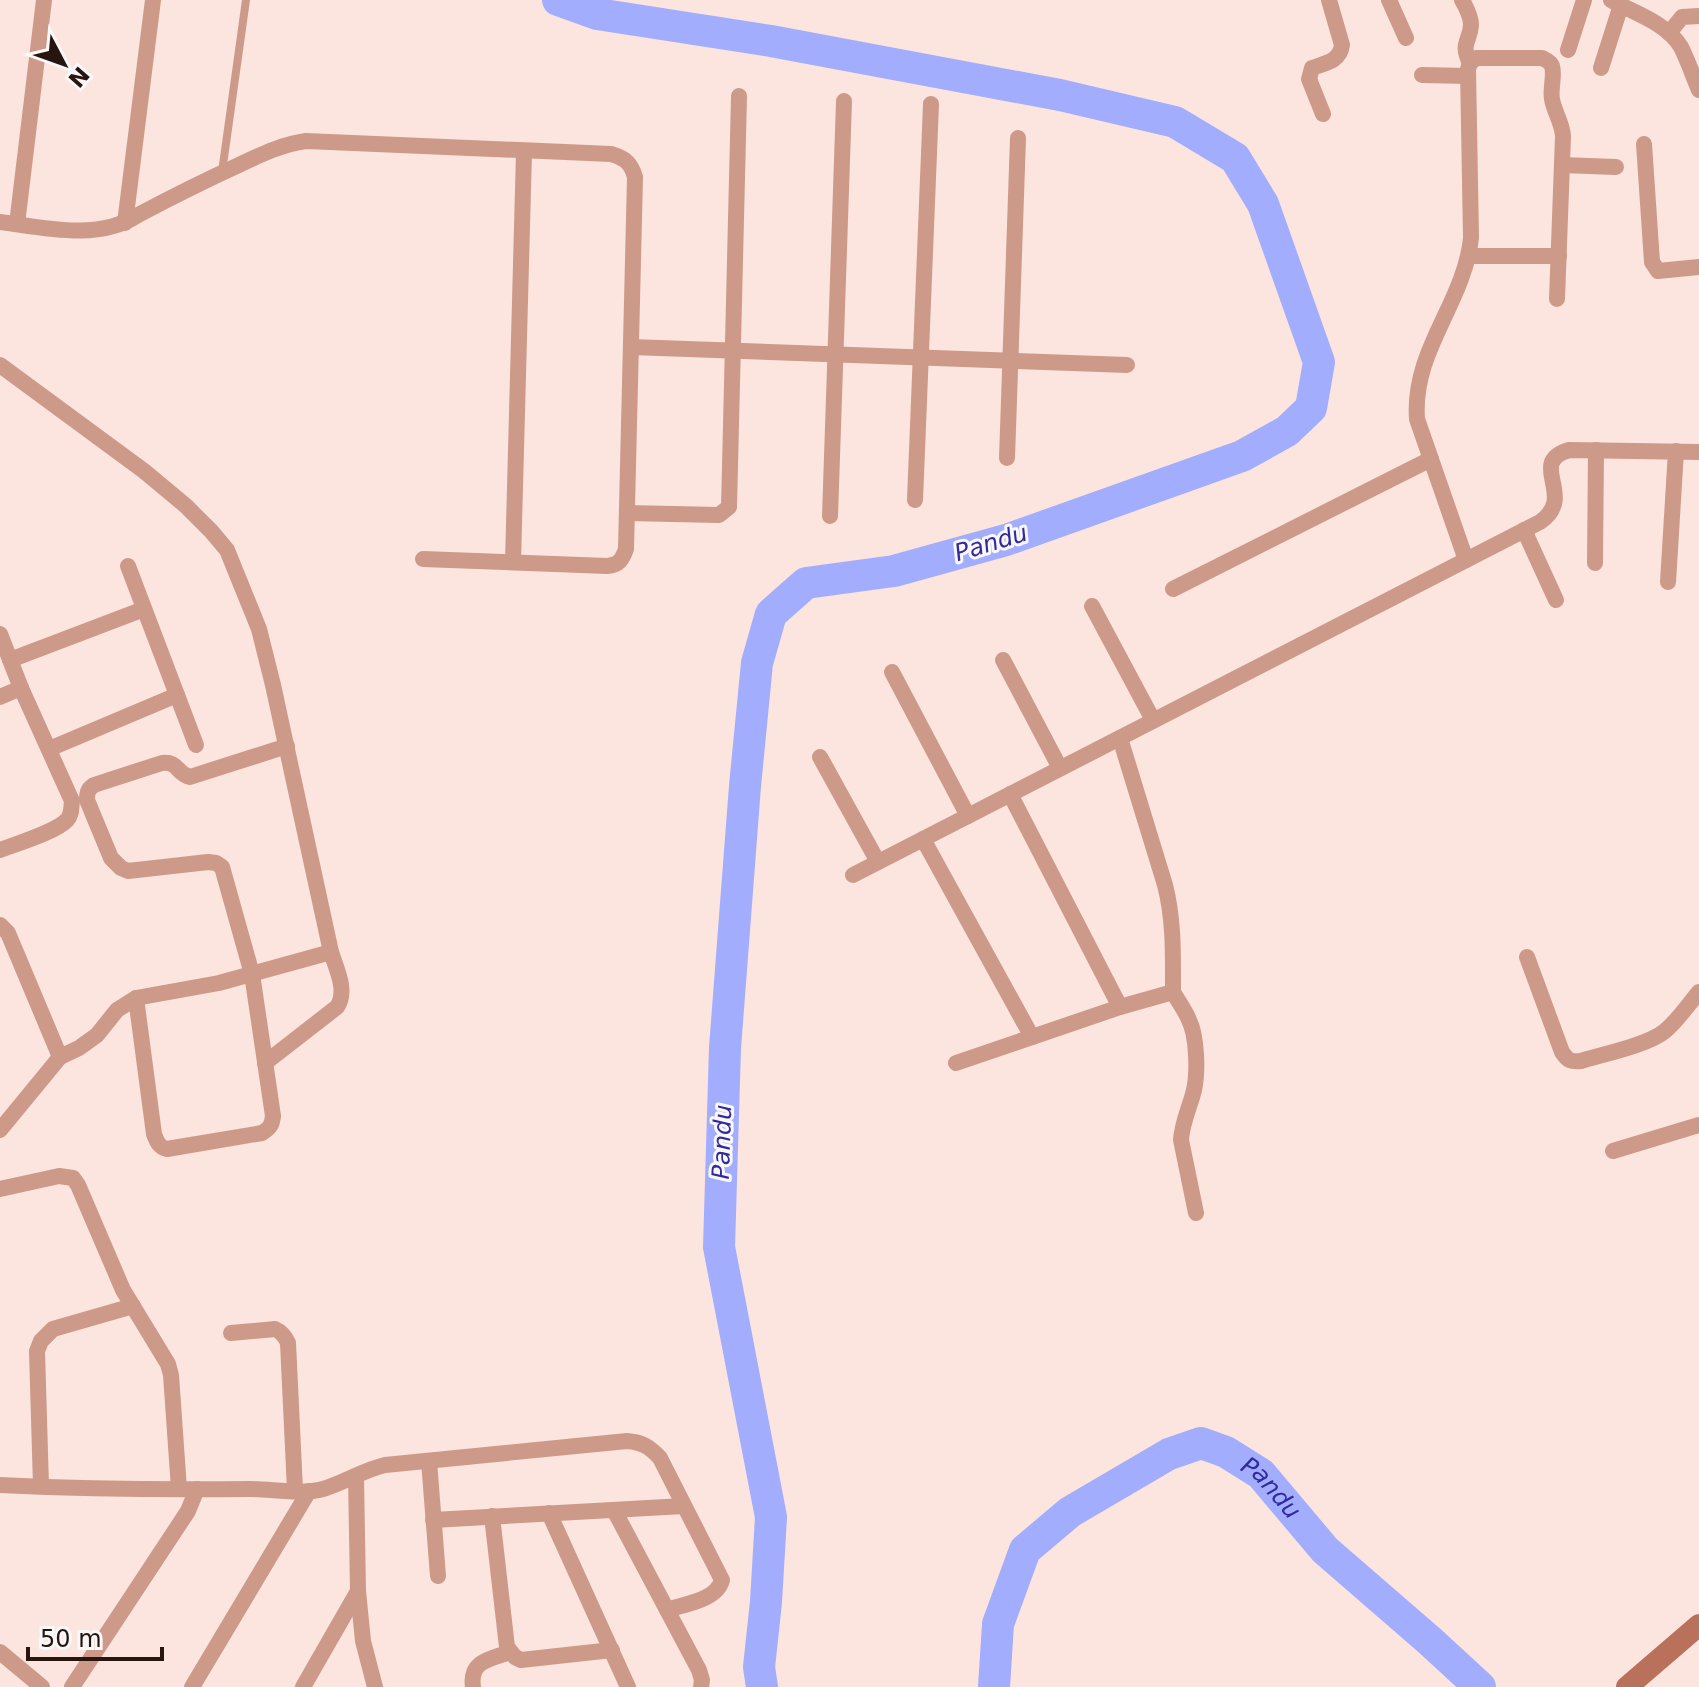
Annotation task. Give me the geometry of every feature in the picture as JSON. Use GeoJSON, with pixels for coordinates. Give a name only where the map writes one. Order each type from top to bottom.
{"type":"FeatureCollection","features":[{"type":"Feature","properties":{"kind":"street"},"geometry":{"type":"LineString","coordinates":[[44,0],[8,223],[103,230],[125,223],[222,172],[290,143],[306,141],[611,154],[622,157],[632,166],[635,177],[627,513],[626,549],[622,560],[615,565],[423,559]]}},
{"type":"Feature","properties":{"kind":"street"},"geometry":{"type":"LineString","coordinates":[[125,223],[153,0]]}},
{"type":"Feature","properties":{"kind":"street"},"geometry":{"type":"LineString","coordinates":[[1323,114],[1309,74],[1312,68],[1341,53],[1342,45],[1329,0]]}},
{"type":"Feature","properties":{"kind":"street"},"geometry":{"type":"LineString","coordinates":[[1389,0],[1406,38]]}},
{"type":"Feature","properties":{"kind":"street"},"geometry":{"type":"LineString","coordinates":[[1462,0],[1471,25],[1465,44],[1469,69],[1469,256],[1424,361],[1416,401],[1417,419],[1466,560]]}},
{"type":"Feature","properties":{"kind":"street"},"geometry":{"type":"LineString","coordinates":[[1568,50],[1584,0]]}},
{"type":"Feature","properties":{"kind":"street"},"geometry":{"type":"LineString","coordinates":[[1601,68],[1616,3],[1669,33],[1681,48],[1699,90]]}},
{"type":"Feature","properties":{"kind":"street"},"geometry":{"type":"LineString","coordinates":[[1669,33],[1688,11]]}},
{"type":"Feature","properties":{"kind":"street"},"geometry":{"type":"LineString","coordinates":[[1469,69],[1476,58],[1483,57],[1542,58],[1552,67],[1554,110],[1563,126],[1557,299]]}},
{"type":"Feature","properties":{"kind":"street"},"geometry":{"type":"LineString","coordinates":[[1422,75],[1469,69]]}},
{"type":"Feature","properties":{"kind":"street"},"geometry":{"type":"LineString","coordinates":[[627,513],[719,515],[731,501],[739,96]]}},
{"type":"Feature","properties":{"kind":"street"},"geometry":{"type":"LineString","coordinates":[[830,516],[844,101]]}},
{"type":"Feature","properties":{"kind":"street"},"geometry":{"type":"LineString","coordinates":[[915,500],[931,104]]}},
{"type":"Feature","properties":{"kind":"street"},"geometry":{"type":"LineString","coordinates":[[1007,458],[1018,138]]}},
{"type":"Feature","properties":{"kind":"street"},"geometry":{"type":"LineString","coordinates":[[1644,144],[1654,267],[1665,272],[1699,267]]}},
{"type":"Feature","properties":{"kind":"street"},"geometry":{"type":"LineString","coordinates":[[513,562],[524,152]]}},
{"type":"Feature","properties":{"kind":"street"},"geometry":{"type":"LineString","coordinates":[[1562,165],[1616,167]]}},
{"type":"Feature","properties":{"kind":"street"},"geometry":{"type":"LineString","coordinates":[[1469,256],[1559,256]]}},
{"type":"Feature","properties":{"kind":"street"},"geometry":{"type":"LineString","coordinates":[[631,347],[1127,365]]}},
{"type":"Feature","properties":{"kind":"street"},"geometry":{"type":"LineString","coordinates":[[0,365],[144,471],[211,531],[227,550],[259,629],[342,993],[337,1007],[265,1063]]}},
{"type":"Feature","properties":{"kind":"street"},"geometry":{"type":"LineString","coordinates":[[853,875],[1550,515],[1555,495],[1550,472],[1557,454],[1569,450],[1699,452]]}},
{"type":"Feature","properties":{"kind":"street"},"geometry":{"type":"LineString","coordinates":[[1595,563],[1596,450]]}},
{"type":"Feature","properties":{"kind":"street"},"geometry":{"type":"LineString","coordinates":[[1668,582],[1676,451]]}},
{"type":"Feature","properties":{"kind":"street"},"geometry":{"type":"LineString","coordinates":[[1173,589],[1431,459]]}},
{"type":"Feature","properties":{"kind":"street"},"geometry":{"type":"LineString","coordinates":[[1524,530],[1556,600]]}},
{"type":"Feature","properties":{"kind":"street"},"geometry":{"type":"LineString","coordinates":[[128,566],[196,745]]}},
{"type":"Feature","properties":{"kind":"street"},"geometry":{"type":"LineString","coordinates":[[1092,606],[1153,720]]}},
{"type":"Feature","properties":{"kind":"street"},"geometry":{"type":"LineString","coordinates":[[10,660],[144,609]]}},
{"type":"Feature","properties":{"kind":"street"},"geometry":{"type":"LineString","coordinates":[[0,634],[72,801],[67,820],[0,850]]}},
{"type":"Feature","properties":{"kind":"street"},"geometry":{"type":"LineString","coordinates":[[1003,660],[1060,768]]}},
{"type":"Feature","properties":{"kind":"street"},"geometry":{"type":"LineString","coordinates":[[892,672],[968,816]]}},
{"type":"Feature","properties":{"kind":"street"},"geometry":{"type":"LineString","coordinates":[[0,697],[21,688]]}},
{"type":"Feature","properties":{"kind":"street"},"geometry":{"type":"LineString","coordinates":[[49,749],[177,695]]}},
{"type":"Feature","properties":{"kind":"street"},"geometry":{"type":"LineString","coordinates":[[1120,738],[1171,910],[1173,992],[1193,1032],[1196,1075],[1181,1140],[1196,1213]]}},
{"type":"Feature","properties":{"kind":"street"},"geometry":{"type":"LineString","coordinates":[[136,998],[154,1134],[162,1148],[262,1133],[272,1125],[252,974],[222,867],[208,862],[128,871],[121,868],[111,858],[87,795],[94,785],[162,763],[176,765],[184,776],[190,777],[287,746]]}},
{"type":"Feature","properties":{"kind":"street"},"geometry":{"type":"LineString","coordinates":[[820,757],[878,862]]}},
{"type":"Feature","properties":{"kind":"street"},"geometry":{"type":"LineString","coordinates":[[1010,794],[1120,1007]]}},
{"type":"Feature","properties":{"kind":"street"},"geometry":{"type":"LineString","coordinates":[[923,839],[1032,1037]]}},
{"type":"Feature","properties":{"kind":"street"},"geometry":{"type":"LineString","coordinates":[[0,925],[8,933],[60,1057]]}},
{"type":"Feature","properties":{"kind":"street"},"geometry":{"type":"LineString","coordinates":[[0,1130],[60,1057],[97,1035],[117,1010],[136,998],[219,983],[331,952]]}},
{"type":"Feature","properties":{"kind":"street"},"geometry":{"type":"LineString","coordinates":[[1527,957],[1562,1052],[1572,1062],[1654,1039],[1675,1022],[1699,992]]}},
{"type":"Feature","properties":{"kind":"street"},"geometry":{"type":"LineString","coordinates":[[956,1063],[1173,992]]}},
{"type":"Feature","properties":{"kind":"street"},"geometry":{"type":"LineString","coordinates":[[1613,1151],[1699,1125]]}},
{"type":"Feature","properties":{"kind":"street"},"geometry":{"type":"LineString","coordinates":[[0,1189],[59,1176],[73,1178],[78,1185],[115,1274],[163,1355],[171,1375],[179,1489]]}},
{"type":"Feature","properties":{"kind":"street"},"geometry":{"type":"LineString","coordinates":[[41,1486],[37,1351],[41,1341],[53,1329],[133,1306]]}},
{"type":"Feature","properties":{"kind":"street"},"geometry":{"type":"LineString","coordinates":[[192,1687],[302,1491],[286,1337],[275,1329],[231,1333]]}},
{"type":"Feature","properties":{"kind":"street"},"geometry":{"type":"LineString","coordinates":[[0,1485],[322,1490],[385,1465],[641,1442],[660,1458],[722,1580],[714,1594],[667,1610]]}},
{"type":"Feature","properties":{"kind":"street"},"geometry":{"type":"LineString","coordinates":[[429,1461],[438,1576]]}},
{"type":"Feature","properties":{"kind":"street"},"geometry":{"type":"LineString","coordinates":[[356,1476],[358,1591],[363,1641],[375,1687]]}},
{"type":"Feature","properties":{"kind":"street"},"geometry":{"type":"LineString","coordinates":[[72,1687],[188,1511],[197,1489]]}},
{"type":"Feature","properties":{"kind":"street"},"geometry":{"type":"LineString","coordinates":[[433,1520],[684,1506]]}},
{"type":"Feature","properties":{"kind":"street"},"geometry":{"type":"LineString","coordinates":[[614,1510],[699,1670],[701,1687]]}},
{"type":"Feature","properties":{"kind":"street"},"geometry":{"type":"LineString","coordinates":[[549,1513],[628,1687]]}},
{"type":"Feature","properties":{"kind":"street"},"geometry":{"type":"LineString","coordinates":[[492,1516],[510,1652],[521,1660],[612,1650]]}},
{"type":"Feature","properties":{"kind":"street"},"geometry":{"type":"LineString","coordinates":[[303,1687],[358,1591]]}},
{"type":"Feature","properties":{"kind":"street"},"geometry":{"type":"LineString","coordinates":[[1627,1687],[1699,1625]]}},
{"type":"Feature","properties":{"kind":"street"},"geometry":{"type":"LineString","coordinates":[[0,1652],[42,1687]]}},
{"type":"Feature","properties":{"kind":"street"},"geometry":{"type":"LineString","coordinates":[[473,1687],[473,1672],[483,1661],[510,1652]]}},
{"type":"Feature","properties":{"kind":"lane"},"geometry":{"type":"LineString","coordinates":[[222,172],[246,0]]}},
{"type":"Feature","properties":{"kind":"waterway","name":"Pandu"},"geometry":{"type":"LineString","coordinates":[[558,0],[597,14],[771,41],[1060,95],[1175,122],[1235,158],[1263,204],[1319,362],[1311,408],[1287,431],[1242,456],[1006,540],[894,571],[806,583],[771,614],[757,663],[745,786],[725,1048],[719,1247],[771,1517],[759,1667],[762,1687]]}},
{"type":"Feature","properties":{"kind":"waterway","name":"Pandu"},"geometry":{"type":"LineString","coordinates":[[994,1687],[998,1624],[1025,1550],[1070,1512],[1169,1454],[1201,1443],[1226,1452],[1261,1474],[1325,1550],[1480,1687]]}}]}
